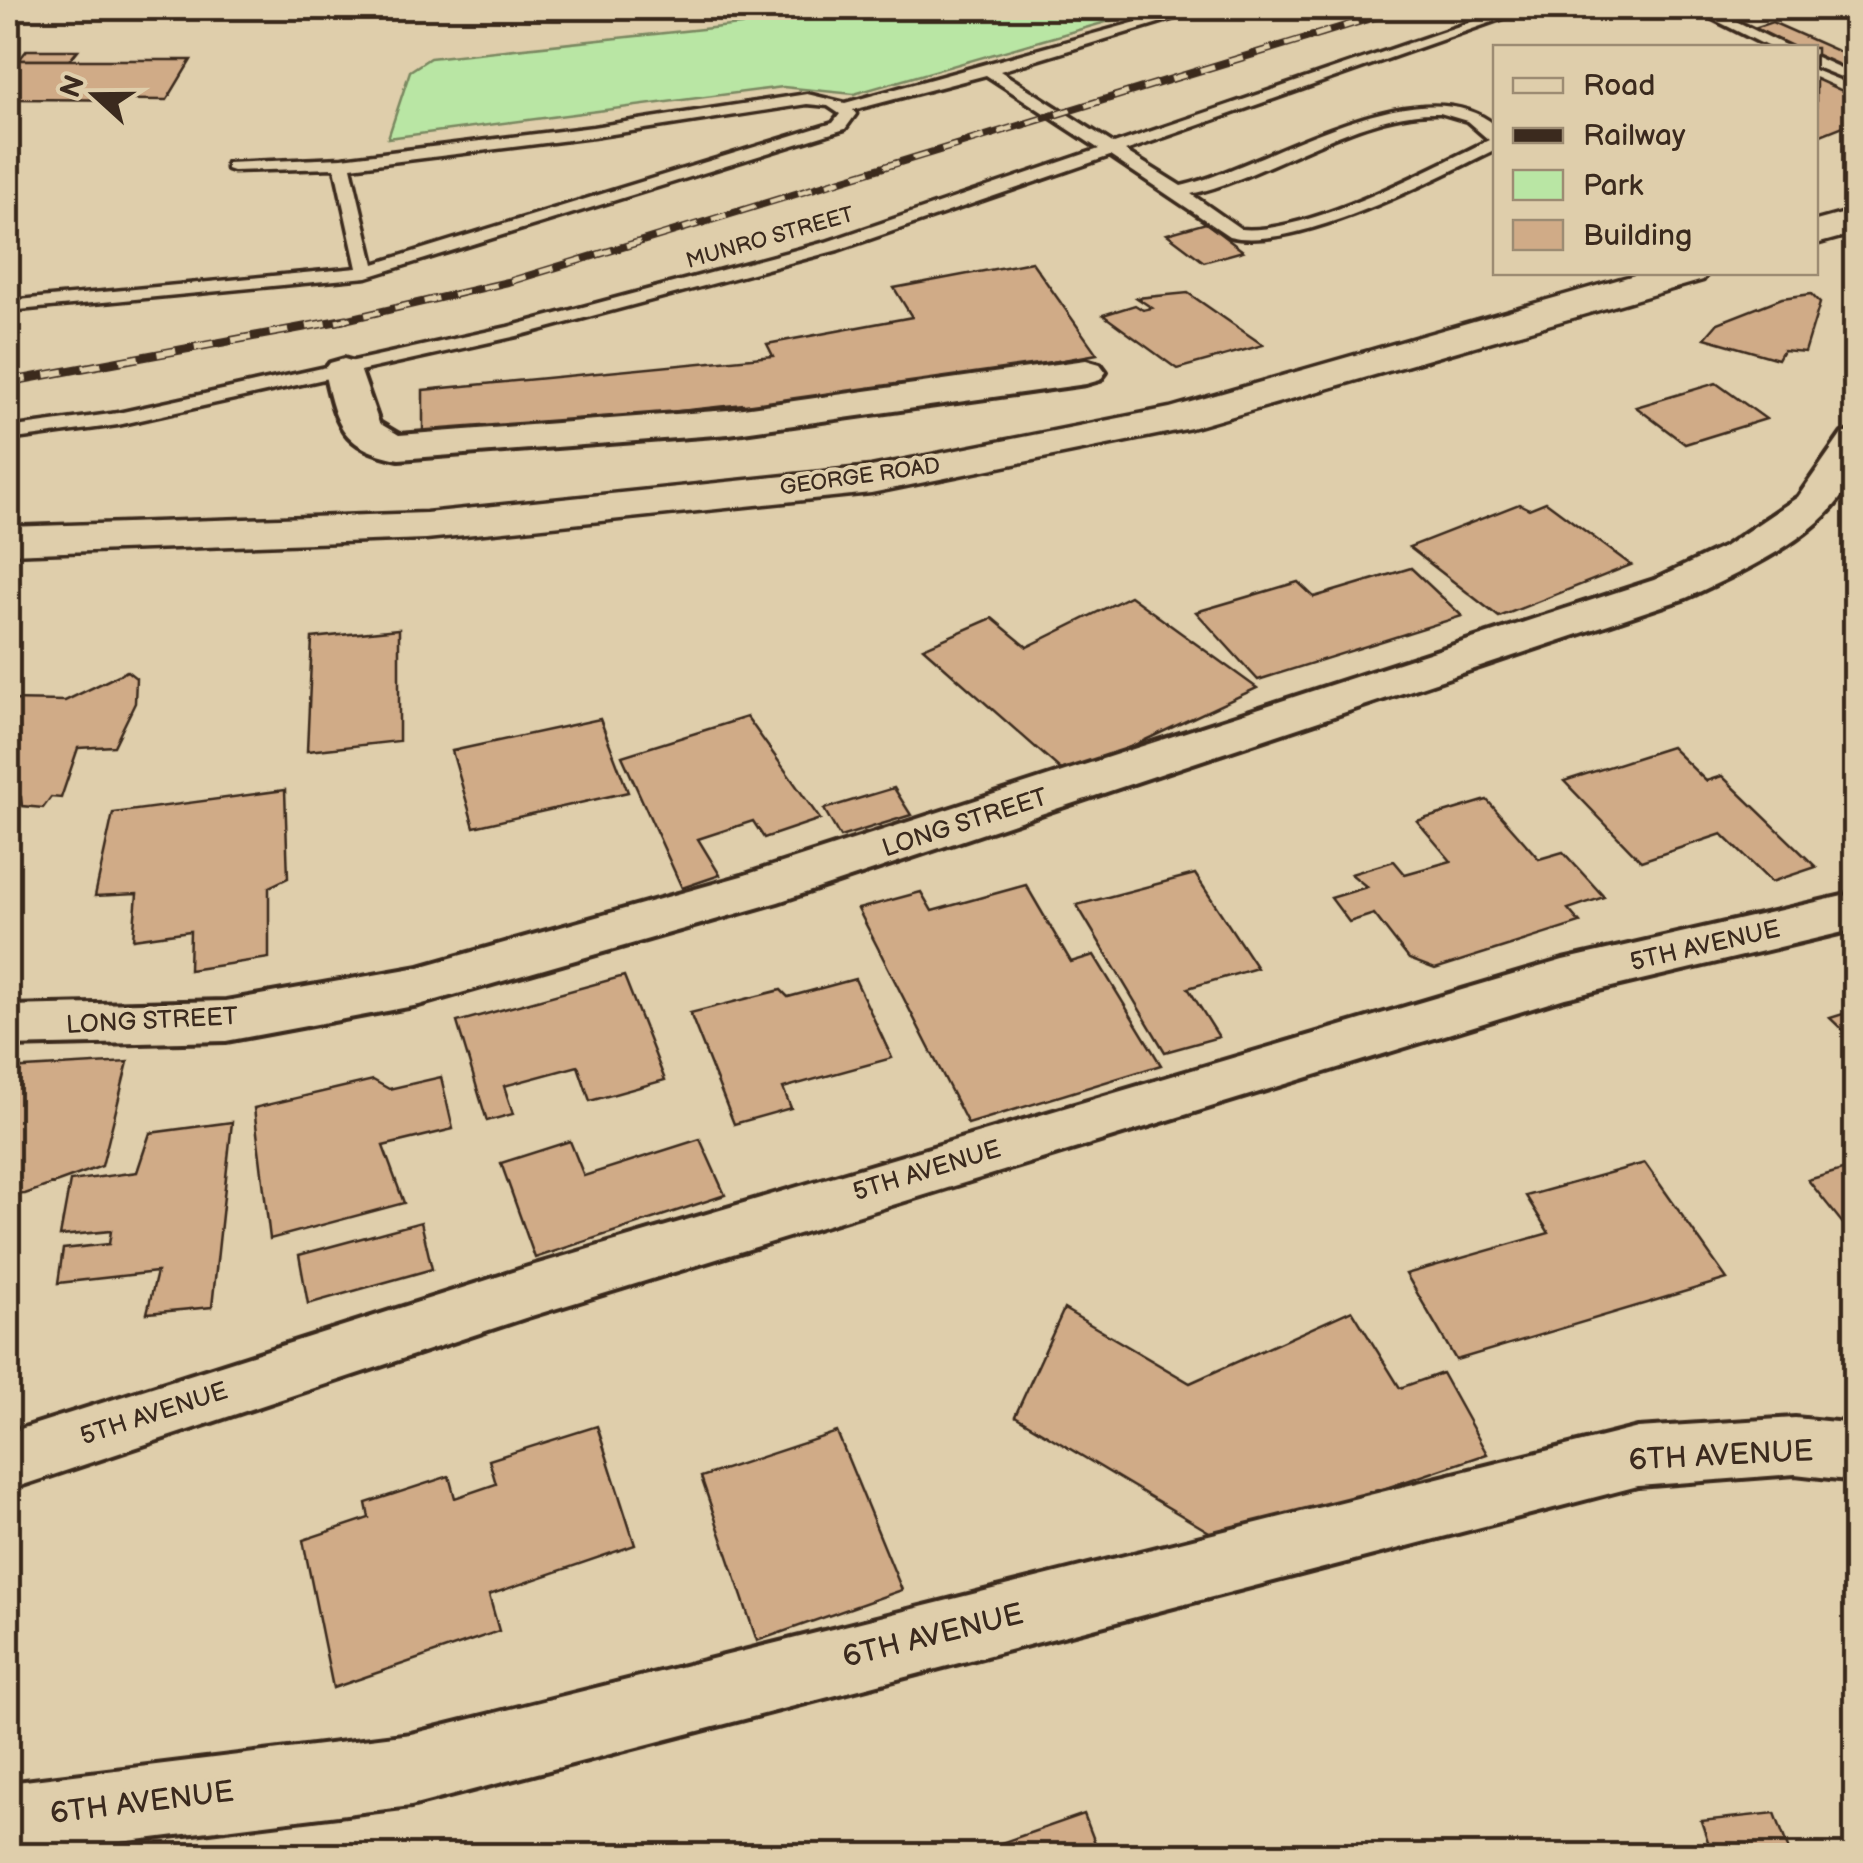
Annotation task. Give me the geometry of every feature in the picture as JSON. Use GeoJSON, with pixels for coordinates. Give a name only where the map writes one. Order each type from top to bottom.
{"type":"FeatureCollection","features":[{"type":"Feature","properties":{"kind":"street"},"geometry":{"type":"LineString","coordinates":[[1818,232],[1856,221]]}},
{"type":"Feature","properties":{"kind":"street","name":"GEORGE ROAD"},"geometry":{"type":"LineString","coordinates":[[8,541],[426,526],[871,480],[1176,419],[1679,275]]}},
{"type":"Feature","properties":{"kind":"street"},"geometry":{"type":"LineString","coordinates":[[344,371],[360,428],[380,446],[399,447],[729,422],[1086,372]]}},
{"type":"Feature","properties":{"kind":"street","name":"LONG STREET"},"geometry":{"type":"LineString","coordinates":[[8,1026],[226,1021],[418,986],[760,889],[1670,589],[1738,556],[1813,506],[1852,462]]}},
{"type":"Feature","properties":{"kind":"street","name":"5TH AVENUE"},"geometry":{"type":"LineString","coordinates":[[8,1462],[528,1292],[1544,985],[1856,911]]}},
{"type":"Feature","properties":{"kind":"street","name":"6TH AVENUE"},"geometry":{"type":"LineString","coordinates":[[8,1820],[411,1770],[1638,1457],[1795,1446],[1856,1454]]}},
{"type":"Feature","properties":{"kind":"lane"},"geometry":{"type":"LineString","coordinates":[[843,108],[1201,8]]}},
{"type":"Feature","properties":{"kind":"lane","name":"MUNRO STREET"},"geometry":{"type":"LineString","coordinates":[[8,434],[118,420],[344,371],[511,332],[832,246],[1524,8]]}},
{"type":"Feature","properties":{"kind":"lane"},"geometry":{"type":"LineString","coordinates":[[1698,8],[1778,45]]}},
{"type":"Feature","properties":{"kind":"lane"},"geometry":{"type":"LineString","coordinates":[[1818,63],[1852,79]]}},
{"type":"Feature","properties":{"kind":"lane"},"geometry":{"type":"LineString","coordinates":[[988,70],[1178,192],[1226,228],[1245,234],[1282,231],[1393,190],[1493,142]]}},
{"type":"Feature","properties":{"kind":"lane"},"geometry":{"type":"LineString","coordinates":[[8,306],[367,272],[839,126],[848,114],[832,102],[807,99],[593,132],[342,163],[233,166]]}},
{"type":"Feature","properties":{"kind":"lane"},"geometry":{"type":"LineString","coordinates":[[1178,192],[1284,158],[1390,114],[1425,108],[1474,118],[1493,134]]}},
{"type":"Feature","properties":{"kind":"lane"},"geometry":{"type":"LineString","coordinates":[[342,163],[367,272]]}},
{"type":"Feature","properties":{"kind":"green space"},"geometry":{"type":"Polygon","coordinates":[[[866,8],[1155,8],[854,94],[783,87],[388,138],[410,71],[430,58],[834,15],[866,8]]]}},
{"type":"Feature","properties":{"kind":"building"},"geometry":{"type":"Polygon","coordinates":[[[1323,8],[1389,8],[1348,20],[1323,8]]]}},
{"type":"Feature","properties":{"kind":"building"},"geometry":{"type":"Polygon","coordinates":[[[1772,22],[1856,59],[1856,70],[1846,73],[1818,61],[1818,45],[1781,45],[1748,30],[1772,22]]]}},
{"type":"Feature","properties":{"kind":"building"},"geometry":{"type":"Polygon","coordinates":[[[27,50],[78,50],[70,60],[19,60],[27,50]]]}},
{"type":"Feature","properties":{"kind":"building"},"geometry":{"type":"Polygon","coordinates":[[[8,60],[191,60],[167,100],[8,99],[8,60]]]}},
{"type":"Feature","properties":{"kind":"building"},"geometry":{"type":"Polygon","coordinates":[[[1818,80],[1856,97],[1856,121],[1818,136],[1818,80]]]}},
{"type":"Feature","properties":{"kind":"building"},"geometry":{"type":"Polygon","coordinates":[[[1206,223],[1243,251],[1204,262],[1167,234],[1206,223]]]}},
{"type":"Feature","properties":{"kind":"building"},"geometry":{"type":"Polygon","coordinates":[[[1032,262],[1097,354],[748,417],[743,404],[423,439],[423,390],[773,356],[767,344],[912,317],[894,288],[1032,262]]]}},
{"type":"Feature","properties":{"kind":"building"},"geometry":{"type":"Polygon","coordinates":[[[1188,293],[1263,345],[1177,369],[1103,315],[1135,305],[1143,310],[1152,308],[1137,298],[1188,293]]]}},
{"type":"Feature","properties":{"kind":"building"},"geometry":{"type":"Polygon","coordinates":[[[1811,294],[1820,303],[1805,352],[1783,350],[1778,359],[1705,338],[1718,323],[1782,298],[1811,294]]]}},
{"type":"Feature","properties":{"kind":"building"},"geometry":{"type":"Polygon","coordinates":[[[1716,383],[1766,419],[1685,444],[1636,407],[1716,383]]]}},
{"type":"Feature","properties":{"kind":"building"},"geometry":{"type":"Polygon","coordinates":[[[1546,502],[1631,565],[1499,617],[1409,547],[1519,504],[1529,509],[1546,502]]]}},
{"type":"Feature","properties":{"kind":"building"},"geometry":{"type":"Polygon","coordinates":[[[1411,568],[1462,616],[1258,680],[1196,612],[1298,582],[1314,597],[1411,568]]]}},
{"type":"Feature","properties":{"kind":"building"},"geometry":{"type":"Polygon","coordinates":[[[1130,596],[1257,688],[1068,776],[923,648],[992,618],[1027,647],[1130,596]]]}},
{"type":"Feature","properties":{"kind":"building"},"geometry":{"type":"Polygon","coordinates":[[[399,629],[399,741],[307,751],[312,638],[399,629]]]}},
{"type":"Feature","properties":{"kind":"building"},"geometry":{"type":"Polygon","coordinates":[[[127,671],[136,678],[135,703],[114,746],[78,748],[61,798],[51,797],[43,808],[22,806],[21,797],[8,797],[8,700],[65,701],[127,671]]]}},
{"type":"Feature","properties":{"kind":"building"},"geometry":{"type":"Polygon","coordinates":[[[747,717],[820,819],[764,838],[753,821],[698,839],[720,875],[682,888],[622,756],[747,717]]]}},
{"type":"Feature","properties":{"kind":"building"},"geometry":{"type":"Polygon","coordinates":[[[600,719],[628,792],[474,827],[452,751],[600,719]]]}},
{"type":"Feature","properties":{"kind":"building"},"geometry":{"type":"Polygon","coordinates":[[[1671,747],[1706,781],[1722,776],[1816,867],[1771,882],[1722,834],[1641,861],[1564,781],[1671,747]]]}},
{"type":"Feature","properties":{"kind":"building"},"geometry":{"type":"Polygon","coordinates":[[[894,788],[911,815],[840,837],[824,809],[894,788]]]}},
{"type":"Feature","properties":{"kind":"building"},"geometry":{"type":"Polygon","coordinates":[[[285,790],[288,878],[269,887],[269,958],[189,970],[190,931],[133,939],[137,894],[95,896],[113,813],[285,790]]]}},
{"type":"Feature","properties":{"kind":"building"},"geometry":{"type":"Polygon","coordinates":[[[1487,800],[1539,859],[1563,852],[1604,897],[1568,909],[1580,923],[1435,969],[1409,959],[1374,914],[1349,922],[1331,898],[1367,887],[1351,874],[1394,861],[1405,874],[1451,861],[1417,821],[1487,800]]]}},
{"type":"Feature","properties":{"kind":"building"},"geometry":{"type":"Polygon","coordinates":[[[1195,874],[1257,968],[1188,988],[1219,1037],[1165,1052],[1077,905],[1195,874]]]}},
{"type":"Feature","properties":{"kind":"building"},"geometry":{"type":"Polygon","coordinates":[[[1026,885],[1071,962],[1094,955],[1161,1065],[968,1124],[858,909],[921,892],[932,911],[1026,885]]]}},
{"type":"Feature","properties":{"kind":"building"},"geometry":{"type":"Polygon","coordinates":[[[624,976],[665,1080],[590,1101],[578,1066],[504,1086],[513,1114],[487,1121],[457,1022],[624,976]]]}},
{"type":"Feature","properties":{"kind":"building"},"geometry":{"type":"Polygon","coordinates":[[[855,979],[892,1058],[783,1088],[791,1108],[734,1124],[690,1013],[781,990],[788,997],[855,979]]]}},
{"type":"Feature","properties":{"kind":"building"},"geometry":{"type":"Polygon","coordinates":[[[1856,1010],[1856,1043],[1830,1018],[1856,1010]]]}},
{"type":"Feature","properties":{"kind":"building"},"geometry":{"type":"Polygon","coordinates":[[[128,1062],[102,1166],[25,1194],[8,1195],[8,1069],[128,1062]]]}},
{"type":"Feature","properties":{"kind":"building"},"geometry":{"type":"Polygon","coordinates":[[[441,1077],[453,1129],[383,1146],[404,1203],[270,1239],[254,1108],[373,1080],[389,1089],[441,1077]]]}},
{"type":"Feature","properties":{"kind":"building"},"geometry":{"type":"Polygon","coordinates":[[[232,1122],[212,1307],[147,1313],[157,1272],[58,1283],[63,1249],[109,1244],[111,1231],[60,1236],[70,1181],[137,1172],[150,1133],[232,1122]]]}},
{"type":"Feature","properties":{"kind":"building"},"geometry":{"type":"Polygon","coordinates":[[[700,1139],[725,1195],[535,1258],[501,1163],[570,1141],[584,1176],[700,1139]]]}},
{"type":"Feature","properties":{"kind":"building"},"geometry":{"type":"Polygon","coordinates":[[[1645,1163],[1727,1279],[1456,1360],[1406,1274],[1549,1233],[1526,1196],[1645,1163]]]}},
{"type":"Feature","properties":{"kind":"building"},"geometry":{"type":"Polygon","coordinates":[[[1856,1166],[1856,1240],[1808,1180],[1856,1166]]]}},
{"type":"Feature","properties":{"kind":"building"},"geometry":{"type":"Polygon","coordinates":[[[421,1222],[432,1269],[308,1304],[299,1255],[421,1222]]]}},
{"type":"Feature","properties":{"kind":"building"},"geometry":{"type":"Polygon","coordinates":[[[1064,1309],[1190,1383],[1352,1310],[1400,1388],[1442,1373],[1487,1454],[1226,1542],[1015,1416],[1064,1309]]]}},
{"type":"Feature","properties":{"kind":"building"},"geometry":{"type":"Polygon","coordinates":[[[597,1426],[635,1545],[489,1595],[499,1631],[333,1688],[303,1540],[369,1518],[366,1503],[449,1476],[455,1498],[496,1484],[489,1460],[597,1426]]]}},
{"type":"Feature","properties":{"kind":"building"},"geometry":{"type":"Polygon","coordinates":[[[837,1432],[902,1590],[757,1641],[701,1477],[837,1432]]]}},
{"type":"Feature","properties":{"kind":"building"},"geometry":{"type":"Polygon","coordinates":[[[1775,1813],[1791,1856],[1713,1856],[1701,1821],[1775,1813]]]}},
{"type":"Feature","properties":{"kind":"building"},"geometry":{"type":"Polygon","coordinates":[[[1084,1814],[1100,1856],[964,1856],[1084,1814]]]}},
{"type":"Feature","properties":{"kind":"railway"},"geometry":{"type":"LineString","coordinates":[[336,322],[508,282],[1404,8]]}},
{"type":"Feature","properties":{"kind":"railway"},"geometry":{"type":"LineString","coordinates":[[8,382],[347,319]]}}]}
